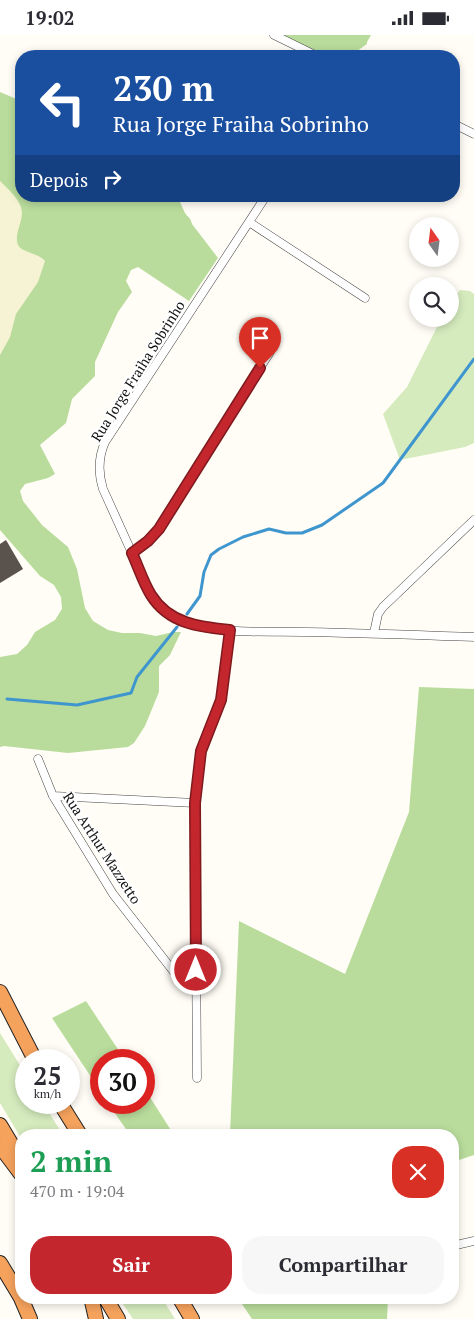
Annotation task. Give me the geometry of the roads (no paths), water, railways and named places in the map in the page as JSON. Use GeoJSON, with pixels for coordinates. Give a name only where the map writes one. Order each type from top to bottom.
{"type":"FeatureCollection","features":[{"type":"Feature","properties":{"kind":"highway"},"geometry":{"type":"LineString","coordinates":[[0,992],[29,1049]]}},
{"type":"Feature","properties":{"kind":"highway"},"geometry":{"type":"LineString","coordinates":[[0,1006],[28,1049]]}},
{"type":"Feature","properties":{"kind":"highway"},"geometry":{"type":"LineString","coordinates":[[67,1114],[76,1129]]}},
{"type":"Feature","properties":{"kind":"highway"},"geometry":{"type":"LineString","coordinates":[[0,1125],[15,1150]]}},
{"type":"Feature","properties":{"kind":"highway"},"geometry":{"type":"LineString","coordinates":[[0,1146],[15,1166]]}},
{"type":"Feature","properties":{"kind":"highway"},"geometry":{"type":"LineString","coordinates":[[0,1263],[15,1288]]}},
{"type":"Feature","properties":{"kind":"highway"},"geometry":{"type":"LineString","coordinates":[[24,1304],[30,1319]]}},
{"type":"Feature","properties":{"kind":"highway"},"geometry":{"type":"LineString","coordinates":[[93,1304],[96,1319]]}},
{"type":"Feature","properties":{"kind":"highway"},"geometry":{"type":"LineString","coordinates":[[109,1304],[118,1319]]}},
{"type":"Feature","properties":{"kind":"highway"},"geometry":{"type":"LineString","coordinates":[[183,1304],[192,1319]]}},
{"type":"Feature","properties":{"kind":"street"},"geometry":{"type":"LineString","coordinates":[[274,35],[305,50]]}},
{"type":"Feature","properties":{"kind":"street"},"geometry":{"type":"LineString","coordinates":[[460,127],[474,134]]}},
{"type":"Feature","properties":{"kind":"street","name":"Rua Jorge Fraiha Sobrinho"},"geometry":{"type":"LineString","coordinates":[[262,202],[102,449],[99,462],[100,480],[103,489],[151,595],[166,611],[181,620],[197,626],[230,630],[474,637]]}},
{"type":"Feature","properties":{"kind":"street"},"geometry":{"type":"LineString","coordinates":[[249,222],[365,298]]}},
{"type":"Feature","properties":{"kind":"street"},"geometry":{"type":"LineString","coordinates":[[132,553],[148,541],[159,529],[270,352]]}},
{"type":"Feature","properties":{"kind":"street"},"geometry":{"type":"LineString","coordinates":[[374,633],[378,614],[383,607],[474,520]]}},
{"type":"Feature","properties":{"kind":"street"},"geometry":{"type":"LineString","coordinates":[[197,1078],[195,803],[201,751],[221,700],[230,630]]}},
{"type":"Feature","properties":{"kind":"street","name":"Rua Arthur Mazzetto"},"geometry":{"type":"LineString","coordinates":[[38,759],[53,796],[113,894],[174,972],[196,988]]}},
{"type":"Feature","properties":{"kind":"street"},"geometry":{"type":"LineString","coordinates":[[53,796],[195,803]]}},
{"type":"Feature","properties":{"kind":"street"},"geometry":{"type":"LineString","coordinates":[[459,1244],[474,1241]]}},
{"type":"Feature","properties":{"kind":"waterway"},"geometry":{"type":"LineString","coordinates":[[187,614],[200,596],[204,572],[211,555],[219,549],[243,537],[269,529],[286,533],[302,533],[322,525],[383,483],[474,359]]}},
{"type":"Feature","properties":{"kind":"waterway"},"geometry":{"type":"LineString","coordinates":[[7,699],[77,705],[131,693],[137,677],[177,627]]}}]}
